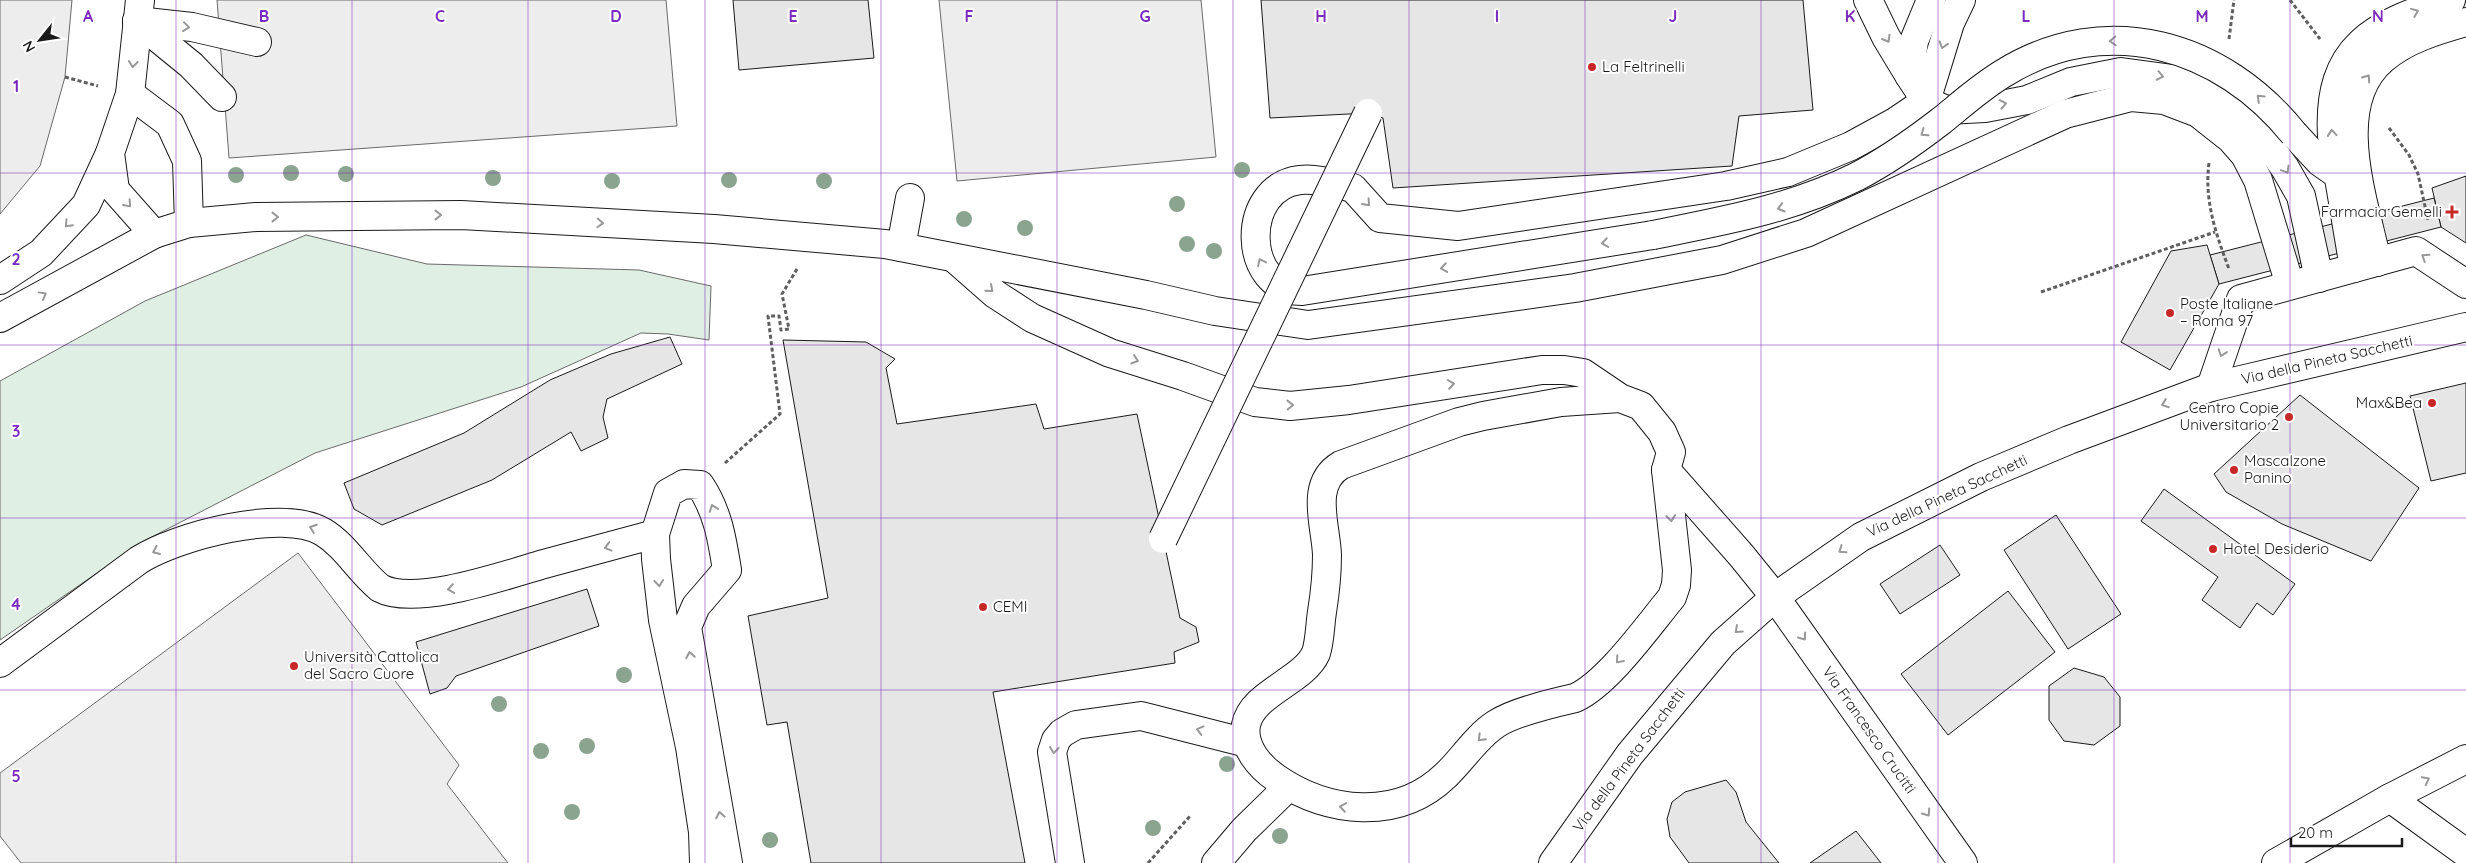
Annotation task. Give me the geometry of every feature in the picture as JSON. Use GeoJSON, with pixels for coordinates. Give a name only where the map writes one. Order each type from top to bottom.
{"type":"FeatureCollection","features":[{"type":"Feature","properties":{"kind":"main road"},"geometry":{"type":"LineString","coordinates":[[1868,0],[1886,37],[1926,100],[1946,110],[1985,108],[2028,100],[2071,82],[2121,72],[2173,79],[2240,111],[2254,125],[2270,146],[2301,196],[2319,278]]}},
{"type":"Feature","properties":{"kind":"main road"},"geometry":{"type":"LineString","coordinates":[[1909,76],[1914,41],[1932,0]]}},
{"type":"Feature","properties":{"kind":"main road"},"geometry":{"type":"LineString","coordinates":[[1961,0],[1950,23],[1926,100],[1896,122],[1851,146],[1788,172],[1726,186],[1458,226],[1380,218],[1353,188],[1312,180],[1293,182],[1276,190],[1267,198],[1257,218],[1254,237],[1260,263],[1267,273],[1288,288],[1302,291],[1653,235],[1756,214],[1795,203],[1857,176],[1891,156],[2006,72],[2029,59],[2080,44],[2116,40],[2134,41],[2166,47],[2210,63],[2259,96],[2320,162],[2346,167]]}},
{"type":"Feature","properties":{"kind":"main road"},"geometry":{"type":"LineString","coordinates":[[2366,265],[2346,167],[2330,114],[2333,89],[2342,67],[2356,48],[2382,26],[2450,0]]}},
{"type":"Feature","properties":{"kind":"main road"},"geometry":{"type":"LineString","coordinates":[[139,11],[192,28],[257,42]]}},
{"type":"Feature","properties":{"kind":"main road"},"geometry":{"type":"LineString","coordinates":[[0,280],[41,253],[86,205],[110,153],[130,94],[139,11]]}},
{"type":"Feature","properties":{"kind":"main road"},"geometry":{"type":"LineString","coordinates":[[139,11],[222,97]]}},
{"type":"Feature","properties":{"kind":"main road"},"geometry":{"type":"LineString","coordinates":[[2301,196],[2346,167],[2354,111],[2362,86],[2382,59],[2438,30],[2466,22]]}},
{"type":"Feature","properties":{"kind":"main road"},"geometry":{"type":"LineString","coordinates":[[130,94],[170,124],[187,161],[189,223]]}},
{"type":"Feature","properties":{"kind":"main road"},"geometry":{"type":"LineString","coordinates":[[0,318],[154,234],[189,223],[256,217],[461,215],[714,229],[901,247],[953,256],[1215,311],[1308,325],[1575,288],[1722,260],[1806,233],[2065,114],[2131,97],[2164,100],[2198,113],[2232,139],[2244,155],[2258,180],[2290,286]]}},
{"type":"Feature","properties":{"kind":"main road"},"geometry":{"type":"LineString","coordinates":[[1163,539],[1368,113]]}},
{"type":"Feature","properties":{"kind":"main road"},"geometry":{"type":"LineString","coordinates":[[110,153],[116,190],[154,234]]}},
{"type":"Feature","properties":{"kind":"main road"},"geometry":{"type":"LineString","coordinates":[[901,247],[910,198]]}},
{"type":"Feature","properties":{"kind":"main road"},"geometry":{"type":"LineString","coordinates":[[2211,387],[2241,299],[2416,251],[2466,284]]}},
{"type":"Feature","properties":{"kind":"main road"},"geometry":{"type":"LineString","coordinates":[[953,256],[995,294],[1032,318],[1110,352],[1255,402],[1290,406],[1310,404],[1542,370],[1564,370],[1592,378],[1620,398],[1641,406],[1662,432],[1672,452],[1666,470],[1677,570],[1675,590],[1642,633],[1593,688],[1575,698],[1497,723],[1426,792],[1408,800],[1366,808],[1342,807],[1310,798],[1288,786],[1264,769],[1247,743],[1246,725],[1253,711],[1305,668],[1315,654],[1326,578],[1327,555],[1322,496],[1324,483],[1333,470],[1459,422],[1561,402],[1620,398]]}},
{"type":"Feature","properties":{"kind":"main road","name":"Via della Pineta Sacchetti"},"geometry":{"type":"LineString","coordinates":[[1553,863],[1630,754],[1680,691],[1723,643],[1774,597],[1861,537],[1945,494],[2069,440],[2211,387],[2466,327]]}},
{"type":"Feature","properties":{"kind":"main road","name":"Via Francesco Crucitti"},"geometry":{"type":"LineString","coordinates":[[1666,470],[1741,555],[1774,597],[1963,863]]}},
{"type":"Feature","properties":{"kind":"main road"},"geometry":{"type":"LineString","coordinates":[[704,863],[703,832],[690,747],[663,620],[655,534],[668,493],[684,484],[700,485],[711,502],[721,532],[727,570],[696,606],[687,627],[728,863]]}},
{"type":"Feature","properties":{"kind":"main road"},"geometry":{"type":"LineString","coordinates":[[0,662],[139,560],[177,542],[207,532],[268,524],[291,523],[312,527],[334,540],[380,588],[388,592],[409,594],[455,588],[655,534]]}},
{"type":"Feature","properties":{"kind":"main road"},"geometry":{"type":"LineString","coordinates":[[1070,863],[1052,752],[1056,740],[1066,730],[1084,722],[1141,716],[1247,743]]}},
{"type":"Feature","properties":{"kind":"main road"},"geometry":{"type":"LineString","coordinates":[[2276,863],[2390,798],[2466,759]]}},
{"type":"Feature","properties":{"kind":"main road"},"geometry":{"type":"LineString","coordinates":[[1216,863],[1244,830],[1288,786]]}},
{"type":"Feature","properties":{"kind":"main road"},"geometry":{"type":"LineString","coordinates":[[2390,798],[2466,853]]}},
{"type":"Feature","properties":{"kind":"path"},"geometry":{"type":"LineString","coordinates":[[2228,46],[2234,0]]}},
{"type":"Feature","properties":{"kind":"path"},"geometry":{"type":"LineString","coordinates":[[2290,0],[2320,40]]}},
{"type":"Feature","properties":{"kind":"path"},"geometry":{"type":"LineString","coordinates":[[2385,123],[2409,155],[2418,174],[2429,224]]}},
{"type":"Feature","properties":{"kind":"path"},"geometry":{"type":"LineString","coordinates":[[2210,155],[2207,190],[2216,232],[2241,299]]}},
{"type":"Feature","properties":{"kind":"path"},"geometry":{"type":"LineString","coordinates":[[2041,292],[2216,232]]}},
{"type":"Feature","properties":{"kind":"path"},"geometry":{"type":"LineString","coordinates":[[700,485],[780,414],[768,316],[779,316],[781,330],[789,330],[782,294],[814,239]]}},
{"type":"Feature","properties":{"kind":"path"},"geometry":{"type":"LineString","coordinates":[[1148,863],[1191,815]]}},
{"type":"Feature","properties":{"kind":"green space"},"geometry":{"type":"Polygon","coordinates":[[[306,235],[427,264],[639,270],[711,286],[709,340],[668,334],[641,333],[521,387],[315,453],[142,542],[0,640],[0,381],[145,301],[306,235]]]}},
{"type":"Feature","properties":{"kind":"shaded area"},"geometry":{"type":"Polygon","coordinates":[[[0,0],[72,0],[65,77],[40,166],[0,214],[0,0]]]}},
{"type":"Feature","properties":{"kind":"shaded area"},"geometry":{"type":"Polygon","coordinates":[[[217,0],[666,0],[677,126],[229,158],[217,0]]]}},
{"type":"Feature","properties":{"kind":"shaded area"},"geometry":{"type":"Polygon","coordinates":[[[939,0],[1201,0],[1216,157],[957,181],[939,0]]]}},
{"type":"Feature","properties":{"kind":"shaded area"},"geometry":{"type":"Polygon","coordinates":[[[298,553],[459,765],[447,784],[508,863],[21,863],[0,836],[0,773],[298,553]]]}},
{"type":"Feature","properties":{"kind":"building"},"geometry":{"type":"Polygon","coordinates":[[[733,0],[868,0],[874,58],[739,70],[733,0]]]}},
{"type":"Feature","properties":{"kind":"building"},"geometry":{"type":"Polygon","coordinates":[[[1261,0],[1803,0],[1813,110],[1739,116],[1732,166],[1393,188],[1383,118],[1368,113],[1270,118],[1261,0]]]}},
{"type":"Feature","properties":{"kind":"building","name":"Farmacia Gemelli"},"geometry":{"type":"Polygon","coordinates":[[[2466,176],[2466,243],[2441,227],[2432,188],[2466,176]]]}},
{"type":"Feature","properties":{"kind":"building"},"geometry":{"type":"Polygon","coordinates":[[[2434,198],[2441,227],[2219,284],[2210,255],[2434,198]]]}},
{"type":"Feature","properties":{"kind":"building","name":"Poste Italiane – Roma 97"},"geometry":{"type":"Polygon","coordinates":[[[2207,245],[2219,284],[2170,370],[2121,342],[2171,251],[2207,245]]]}},
{"type":"Feature","properties":{"kind":"building"},"geometry":{"type":"Polygon","coordinates":[[[670,337],[682,364],[607,399],[603,417],[608,438],[581,451],[571,432],[492,480],[382,525],[354,509],[344,483],[464,433],[550,380],[611,354],[670,337]]]}},
{"type":"Feature","properties":{"kind":"building","name":"CEMI"},"geometry":{"type":"Polygon","coordinates":[[[783,340],[866,342],[895,359],[886,368],[897,424],[1036,404],[1044,429],[1137,414],[1180,618],[1196,627],[1199,642],[1174,652],[1175,663],[993,692],[1025,863],[811,863],[787,722],[767,725],[748,616],[828,598],[783,340]]]}},
{"type":"Feature","properties":{"kind":"building"},"geometry":{"type":"Polygon","coordinates":[[[2466,383],[2466,473],[2431,481],[2410,396],[2466,383]]]}},
{"type":"Feature","properties":{"kind":"building"},"geometry":{"type":"Polygon","coordinates":[[[2300,395],[2419,488],[2371,561],[2282,524],[2226,492],[2214,474],[2300,395]]]}},
{"type":"Feature","properties":{"kind":"building","name":"Hotel Desiderio"},"geometry":{"type":"Polygon","coordinates":[[[2164,489],[2295,584],[2273,615],[2257,603],[2240,628],[2202,600],[2218,577],[2141,521],[2164,489]]]}},
{"type":"Feature","properties":{"kind":"building"},"geometry":{"type":"Polygon","coordinates":[[[2056,515],[2121,614],[2068,649],[2004,550],[2056,515]]]}},
{"type":"Feature","properties":{"kind":"building"},"geometry":{"type":"Polygon","coordinates":[[[1940,545],[1960,575],[1900,614],[1880,584],[1940,545]]]}},
{"type":"Feature","properties":{"kind":"building"},"geometry":{"type":"Polygon","coordinates":[[[587,589],[599,626],[456,676],[447,688],[430,694],[416,642],[587,589]]]}},
{"type":"Feature","properties":{"kind":"building"},"geometry":{"type":"Polygon","coordinates":[[[2008,591],[2055,652],[1948,735],[1901,674],[2008,591]]]}},
{"type":"Feature","properties":{"kind":"building"},"geometry":{"type":"Polygon","coordinates":[[[2074,668],[2104,677],[2120,697],[2120,726],[2094,745],[2064,741],[2049,720],[2049,686],[2074,668]]]}},
{"type":"Feature","properties":{"kind":"building"},"geometry":{"type":"Polygon","coordinates":[[[1726,780],[1736,792],[1746,822],[1779,863],[1689,863],[1670,837],[1667,819],[1672,802],[1685,792],[1726,780]]]}},
{"type":"Feature","properties":{"kind":"building"},"geometry":{"type":"Polygon","coordinates":[[[1856,831],[1881,863],[1810,863],[1856,831]]]}},
{"type":"Feature","properties":{"kind":"place","name":"La Feltrinelli"},"geometry":{"type":"Point","coordinates":[1592,67]}},
{"type":"Feature","properties":{"kind":"place","name":"Farmacia Gemelli"},"geometry":{"type":"Point","coordinates":[2452,212]}},
{"type":"Feature","properties":{"kind":"place","name":"Poste Italiane – Roma 97"},"geometry":{"type":"Point","coordinates":[2170,313]}},
{"type":"Feature","properties":{"kind":"place","name":"Max&Bea"},"geometry":{"type":"Point","coordinates":[2432,403]}},
{"type":"Feature","properties":{"kind":"place","name":"Centro Copie Universitario 2"},"geometry":{"type":"Point","coordinates":[2289,417]}},
{"type":"Feature","properties":{"kind":"place","name":"Mascalzone Panino"},"geometry":{"type":"Point","coordinates":[2234,470]}},
{"type":"Feature","properties":{"kind":"place","name":"Hotel Desiderio"},"geometry":{"type":"Point","coordinates":[2213,549]}},
{"type":"Feature","properties":{"kind":"place","name":"CEMI"},"geometry":{"type":"Point","coordinates":[983,607]}},
{"type":"Feature","properties":{"kind":"place","name":"Università Cattolica del Sacro Cuore"},"geometry":{"type":"Point","coordinates":[294,666]}}]}
